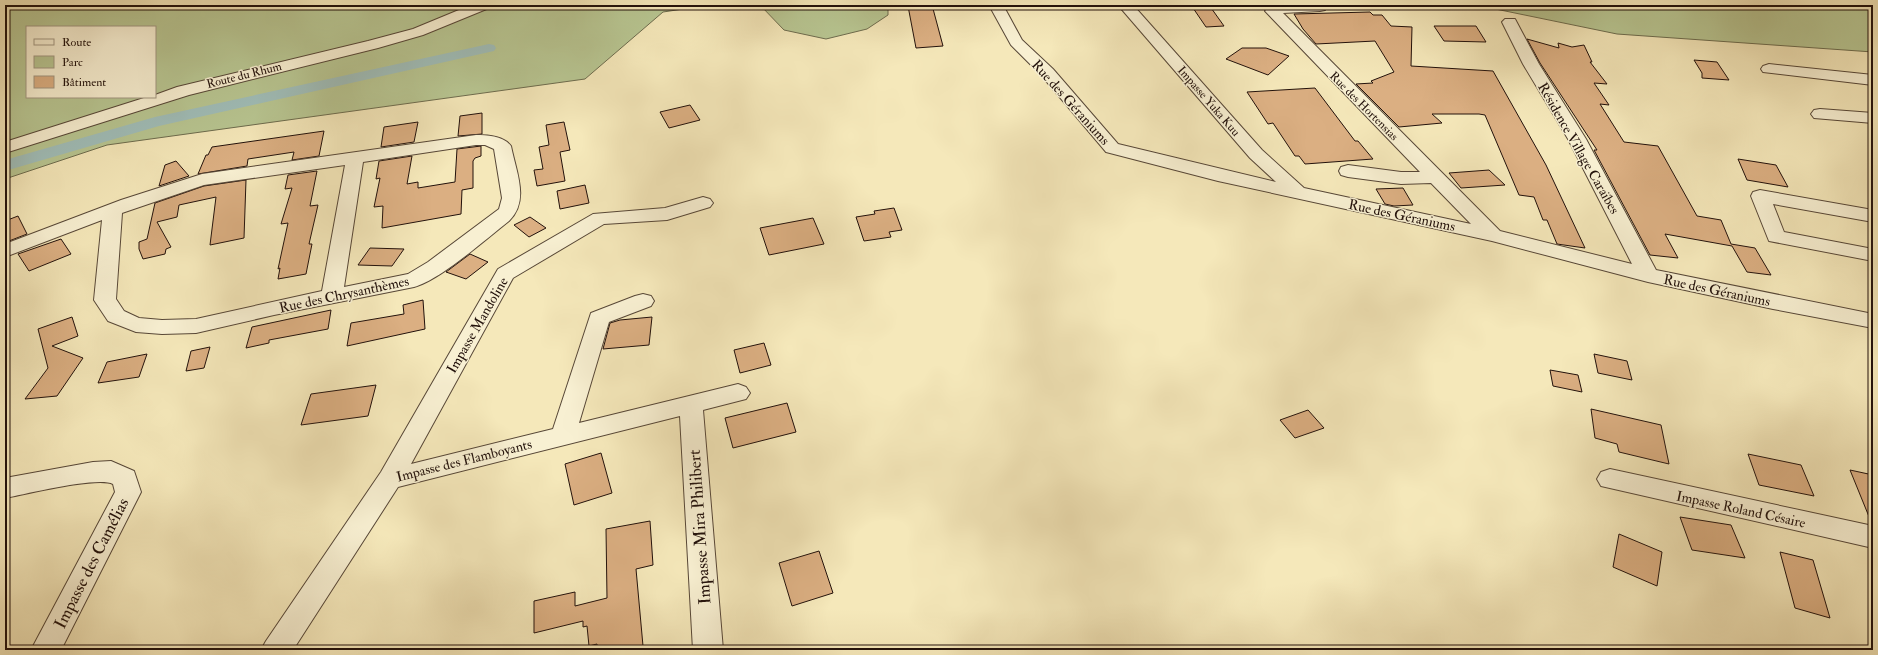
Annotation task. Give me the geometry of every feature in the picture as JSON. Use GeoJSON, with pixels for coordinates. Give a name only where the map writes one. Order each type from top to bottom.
{"type":"FeatureCollection","features":[{"type":"Feature","properties":{"kind":"street","name":"Route du Rhum"},"geometry":{"type":"LineString","coordinates":[[5,148],[183,90],[373,45],[411,34],[484,5]]}},
{"type":"Feature","properties":{"kind":"street","name":"Rue des Géraniums"},"geometry":{"type":"LineString","coordinates":[[996,5],[1016,42],[1047,72],[1112,148],[1298,192],[1493,235],[1648,275],[1773,302],[1873,321]]}},
{"type":"Feature","properties":{"kind":"street","name":"Impasse Yuka Kuu"},"geometry":{"type":"LineString","coordinates":[[1126,5],[1256,154],[1298,192]]}},
{"type":"Feature","properties":{"kind":"street","name":"Rue des Hortensias"},"geometry":{"type":"LineString","coordinates":[[1320,7],[1278,9],[1272,11],[1493,235]]}},
{"type":"Feature","properties":{"kind":"street","name":"Résidence Village Caraïbes"},"geometry":{"type":"LineString","coordinates":[[1510,22],[1531,64],[1577,139],[1648,275]]}},
{"type":"Feature","properties":{"kind":"street"},"geometry":{"type":"LineString","coordinates":[[1768,69],[1873,80]]}},
{"type":"Feature","properties":{"kind":"street"},"geometry":{"type":"LineString","coordinates":[[1820,114],[1873,118]]}},
{"type":"Feature","properties":{"kind":"street","name":"Rue des Chrysanthèmes"},"geometry":{"type":"LineString","coordinates":[[5,251],[112,211],[185,184],[215,177],[476,140],[494,142],[502,146],[512,204],[502,217],[435,267],[414,280],[196,326],[162,327],[136,325],[116,316],[105,300],[112,211]]}},
{"type":"Feature","properties":{"kind":"street"},"geometry":{"type":"LineString","coordinates":[[332,297],[355,158]]}},
{"type":"Feature","properties":{"kind":"street"},"geometry":{"type":"LineString","coordinates":[[1348,171],[1401,178],[1435,177]]}},
{"type":"Feature","properties":{"kind":"street"},"geometry":{"type":"LineString","coordinates":[[1873,216],[1760,196],[1776,237],[1873,254]]}},
{"type":"Feature","properties":{"kind":"street","name":"Impasse Mandoline"},"geometry":{"type":"LineString","coordinates":[[390,479],[505,274],[600,218],[667,214],[703,202]]}},
{"type":"Feature","properties":{"kind":"street"},"geometry":{"type":"LineString","coordinates":[[563,435],[599,318],[643,301]]}},
{"type":"Feature","properties":{"kind":"street","name":"Impasse des Flamboyants"},"geometry":{"type":"LineString","coordinates":[[276,650],[390,479],[563,435],[738,393]]}},
{"type":"Feature","properties":{"kind":"street","name":"Impasse Mira Philibert"},"geometry":{"type":"LineString","coordinates":[[691,404],[708,650]]}},
{"type":"Feature","properties":{"kind":"street","name":"Impasse des Camélias"},"geometry":{"type":"LineString","coordinates":[[5,488],[93,472],[112,471],[124,478],[128,492],[46,650]]}},
{"type":"Feature","properties":{"kind":"street","name":"Impasse Roland Césaire"},"geometry":{"type":"LineString","coordinates":[[1610,480],[1873,537]]}},
{"type":"Feature","properties":{"kind":"green space"},"geometry":{"type":"Polygon","coordinates":[[[5,5],[710,5],[663,12],[585,79],[107,145],[5,179],[5,5]]]}},
{"type":"Feature","properties":{"kind":"green space"},"geometry":{"type":"Polygon","coordinates":[[[760,5],[888,5],[888,15],[867,29],[826,39],[784,30],[760,5]]]}},
{"type":"Feature","properties":{"kind":"green space"},"geometry":{"type":"Polygon","coordinates":[[[1476,5],[1873,5],[1873,52],[1617,34],[1476,5]]]}},
{"type":"Feature","properties":{"kind":"building"},"geometry":{"type":"Polygon","coordinates":[[[932,5],[943,46],[916,48],[908,6],[932,5]]]}},
{"type":"Feature","properties":{"kind":"building"},"geometry":{"type":"Polygon","coordinates":[[[1191,5],[1209,5],[1224,26],[1206,27],[1191,5]]]}},
{"type":"Feature","properties":{"kind":"building"},"geometry":{"type":"Polygon","coordinates":[[[1370,12],[1373,15],[1382,15],[1391,26],[1412,27],[1411,66],[1493,71],[1546,165],[1585,248],[1557,244],[1547,220],[1543,220],[1534,197],[1519,195],[1485,115],[1432,114],[1442,123],[1399,127],[1356,84],[1373,83],[1371,81],[1394,72],[1375,41],[1316,44],[1303,29],[1294,14],[1370,12]]]}},
{"type":"Feature","properties":{"kind":"building"},"geometry":{"type":"Polygon","coordinates":[[[1434,26],[1476,26],[1486,42],[1444,41],[1434,26]]]}},
{"type":"Feature","properties":{"kind":"building"},"geometry":{"type":"Polygon","coordinates":[[[1527,39],[1559,48],[1558,43],[1572,47],[1584,45],[1592,62],[1590,62],[1607,84],[1594,83],[1609,105],[1600,104],[1624,142],[1658,146],[1697,216],[1721,220],[1731,244],[1755,248],[1771,275],[1747,272],[1732,246],[1665,234],[1678,258],[1650,255],[1594,150],[1597,150],[1540,63],[1527,39]]]}},
{"type":"Feature","properties":{"kind":"building"},"geometry":{"type":"Polygon","coordinates":[[[1242,48],[1266,48],[1289,56],[1268,75],[1226,59],[1242,48]]]}},
{"type":"Feature","properties":{"kind":"building"},"geometry":{"type":"Polygon","coordinates":[[[1694,60],[1717,62],[1729,80],[1702,78],[1702,73],[1694,60]]]}},
{"type":"Feature","properties":{"kind":"building"},"geometry":{"type":"Polygon","coordinates":[[[1315,88],[1355,141],[1358,141],[1373,159],[1305,164],[1299,156],[1295,156],[1273,123],[1268,124],[1247,92],[1315,88]]]}},
{"type":"Feature","properties":{"kind":"building"},"geometry":{"type":"Polygon","coordinates":[[[690,105],[700,120],[669,128],[660,112],[690,105]]]}},
{"type":"Feature","properties":{"kind":"building"},"geometry":{"type":"Polygon","coordinates":[[[482,113],[482,134],[458,136],[460,116],[482,113]]]}},
{"type":"Feature","properties":{"kind":"building"},"geometry":{"type":"Polygon","coordinates":[[[418,122],[414,142],[381,147],[384,127],[418,122]]]}},
{"type":"Feature","properties":{"kind":"building"},"geometry":{"type":"Polygon","coordinates":[[[564,122],[570,150],[560,152],[565,181],[537,186],[534,170],[543,169],[539,147],[549,145],[546,125],[564,122]]]}},
{"type":"Feature","properties":{"kind":"building"},"geometry":{"type":"Polygon","coordinates":[[[324,131],[319,156],[292,160],[294,152],[248,159],[247,166],[198,174],[206,155],[208,155],[212,147],[324,131]]]}},
{"type":"Feature","properties":{"kind":"building"},"geometry":{"type":"Polygon","coordinates":[[[481,146],[481,156],[475,158],[473,161],[473,188],[462,190],[461,214],[382,228],[383,206],[374,207],[380,178],[376,179],[379,161],[412,156],[407,184],[418,182],[418,188],[455,182],[457,149],[481,146]]]}},
{"type":"Feature","properties":{"kind":"building"},"geometry":{"type":"Polygon","coordinates":[[[1738,159],[1776,165],[1788,187],[1747,180],[1738,159]]]}},
{"type":"Feature","properties":{"kind":"building"},"geometry":{"type":"Polygon","coordinates":[[[176,161],[189,176],[159,186],[165,165],[176,161]]]}},
{"type":"Feature","properties":{"kind":"building"},"geometry":{"type":"Polygon","coordinates":[[[1489,170],[1505,185],[1461,188],[1449,173],[1489,170]]]}},
{"type":"Feature","properties":{"kind":"building"},"geometry":{"type":"Polygon","coordinates":[[[317,171],[310,206],[318,205],[309,244],[312,244],[306,274],[278,279],[280,268],[278,269],[288,223],[281,224],[292,188],[285,189],[288,175],[317,171]]]}},
{"type":"Feature","properties":{"kind":"building"},"geometry":{"type":"Polygon","coordinates":[[[246,180],[244,238],[210,245],[216,197],[179,205],[177,217],[157,222],[171,247],[166,249],[165,254],[143,259],[139,249],[139,242],[147,239],[155,203],[204,186],[246,180]]]}},
{"type":"Feature","properties":{"kind":"building"},"geometry":{"type":"Polygon","coordinates":[[[585,185],[589,203],[560,209],[557,191],[585,185]]]}},
{"type":"Feature","properties":{"kind":"building"},"geometry":{"type":"Polygon","coordinates":[[[1403,188],[1413,205],[1394,206],[1385,204],[1376,189],[1403,188]]]}},
{"type":"Feature","properties":{"kind":"building"},"geometry":{"type":"Polygon","coordinates":[[[894,208],[902,230],[889,232],[891,237],[864,241],[856,217],[875,214],[874,211],[894,208]]]}},
{"type":"Feature","properties":{"kind":"building"},"geometry":{"type":"Polygon","coordinates":[[[18,216],[27,234],[9,241],[5,234],[5,221],[18,216]]]}},
{"type":"Feature","properties":{"kind":"building"},"geometry":{"type":"Polygon","coordinates":[[[530,217],[546,228],[529,237],[514,225],[530,217]]]}},
{"type":"Feature","properties":{"kind":"building"},"geometry":{"type":"Polygon","coordinates":[[[813,218],[824,244],[769,255],[760,228],[813,218]]]}},
{"type":"Feature","properties":{"kind":"building"},"geometry":{"type":"Polygon","coordinates":[[[61,239],[71,254],[29,271],[18,254],[61,239]]]}},
{"type":"Feature","properties":{"kind":"building"},"geometry":{"type":"Polygon","coordinates":[[[370,248],[404,249],[392,266],[358,265],[370,248]]]}},
{"type":"Feature","properties":{"kind":"building"},"geometry":{"type":"Polygon","coordinates":[[[470,254],[488,262],[466,279],[446,272],[470,254]]]}},
{"type":"Feature","properties":{"kind":"building"},"geometry":{"type":"Polygon","coordinates":[[[423,300],[425,329],[347,346],[351,323],[404,314],[403,305],[423,300]]]}},
{"type":"Feature","properties":{"kind":"building"},"geometry":{"type":"Polygon","coordinates":[[[331,310],[328,329],[269,340],[269,343],[246,348],[252,327],[331,310]]]}},
{"type":"Feature","properties":{"kind":"building"},"geometry":{"type":"Polygon","coordinates":[[[72,317],[78,336],[52,346],[83,358],[57,396],[25,399],[48,368],[38,329],[72,317]]]}},
{"type":"Feature","properties":{"kind":"building"},"geometry":{"type":"Polygon","coordinates":[[[652,317],[649,345],[603,349],[610,323],[620,320],[652,317]]]}},
{"type":"Feature","properties":{"kind":"building"},"geometry":{"type":"Polygon","coordinates":[[[764,343],[771,365],[740,373],[734,350],[764,343]]]}},
{"type":"Feature","properties":{"kind":"building"},"geometry":{"type":"Polygon","coordinates":[[[210,347],[204,368],[186,371],[191,351],[210,347]]]}},
{"type":"Feature","properties":{"kind":"building"},"geometry":{"type":"Polygon","coordinates":[[[147,354],[139,377],[98,383],[107,362],[147,354]]]}},
{"type":"Feature","properties":{"kind":"building"},"geometry":{"type":"Polygon","coordinates":[[[1594,354],[1627,361],[1632,380],[1598,373],[1594,354]]]}},
{"type":"Feature","properties":{"kind":"building"},"geometry":{"type":"Polygon","coordinates":[[[1550,370],[1578,375],[1582,392],[1553,386],[1550,370]]]}},
{"type":"Feature","properties":{"kind":"building"},"geometry":{"type":"Polygon","coordinates":[[[376,385],[368,416],[301,425],[311,394],[376,385]]]}},
{"type":"Feature","properties":{"kind":"building"},"geometry":{"type":"Polygon","coordinates":[[[787,403],[796,432],[733,448],[725,418],[787,403]]]}},
{"type":"Feature","properties":{"kind":"building"},"geometry":{"type":"Polygon","coordinates":[[[1591,409],[1661,425],[1669,464],[1619,452],[1617,444],[1595,438],[1591,409]]]}},
{"type":"Feature","properties":{"kind":"building"},"geometry":{"type":"Polygon","coordinates":[[[1308,410],[1324,428],[1295,438],[1280,420],[1308,410]]]}},
{"type":"Feature","properties":{"kind":"building"},"geometry":{"type":"Polygon","coordinates":[[[601,453],[612,493],[574,505],[565,464],[601,453]]]}},
{"type":"Feature","properties":{"kind":"building"},"geometry":{"type":"Polygon","coordinates":[[[1748,454],[1801,465],[1814,496],[1759,485],[1748,454]]]}},
{"type":"Feature","properties":{"kind":"building"},"geometry":{"type":"Polygon","coordinates":[[[1850,470],[1873,475],[1873,524],[1872,524],[1850,470]]]}},
{"type":"Feature","properties":{"kind":"building"},"geometry":{"type":"Polygon","coordinates":[[[1680,517],[1731,525],[1745,558],[1692,550],[1680,517]]]}},
{"type":"Feature","properties":{"kind":"building"},"geometry":{"type":"Polygon","coordinates":[[[650,521],[653,565],[636,569],[643,646],[629,650],[597,650],[597,644],[589,646],[587,626],[583,627],[583,621],[534,633],[534,601],[575,592],[575,606],[607,598],[606,529],[650,521]]]}},
{"type":"Feature","properties":{"kind":"building"},"geometry":{"type":"Polygon","coordinates":[[[1619,534],[1662,552],[1657,586],[1613,567],[1619,534]]]}},
{"type":"Feature","properties":{"kind":"building"},"geometry":{"type":"Polygon","coordinates":[[[819,551],[833,593],[792,606],[779,563],[819,551]]]}},
{"type":"Feature","properties":{"kind":"building"},"geometry":{"type":"Polygon","coordinates":[[[1780,552],[1813,560],[1830,618],[1795,608],[1780,552]]]}},
{"type":"Feature","properties":{"kind":"waterway"},"geometry":{"type":"LineString","coordinates":[[5,166],[155,122],[489,48]]}}]}
